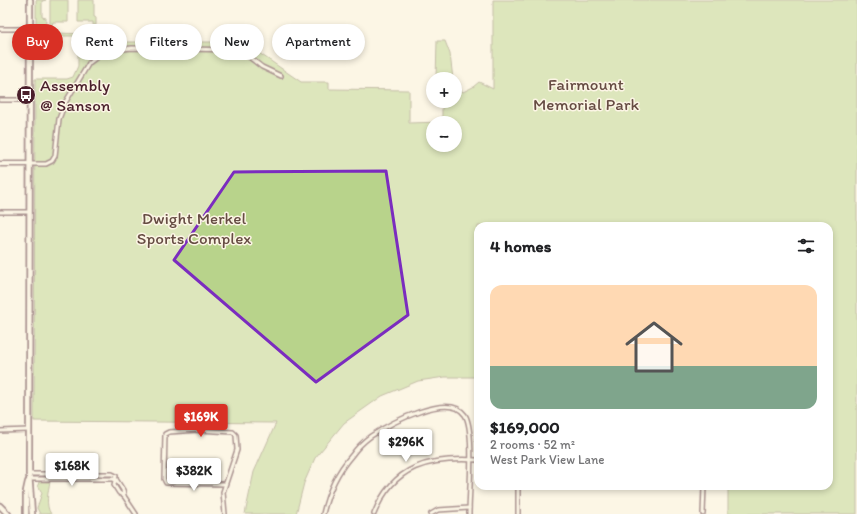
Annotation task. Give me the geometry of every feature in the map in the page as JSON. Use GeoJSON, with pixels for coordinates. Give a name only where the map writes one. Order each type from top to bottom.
{"type":"FeatureCollection","features":[{"type":"Feature","properties":{"kind":"main road"},"geometry":{"type":"LineString","coordinates":[[30,0],[30,24]]}},
{"type":"Feature","properties":{"kind":"main road"},"geometry":{"type":"LineString","coordinates":[[26,514],[29,430],[30,60]]}},
{"type":"Feature","properties":{"kind":"main road"},"geometry":{"type":"LineString","coordinates":[[28,476],[32,512]]}},
{"type":"Feature","properties":{"kind":"main road"},"geometry":{"type":"LineString","coordinates":[[0,506],[8,514]]}},
{"type":"Feature","properties":{"kind":"street"},"geometry":{"type":"LineString","coordinates":[[0,29],[12,29]]}},
{"type":"Feature","properties":{"kind":"street"},"geometry":{"type":"LineString","coordinates":[[0,164],[46,164],[52,161],[55,156],[59,119],[65,104],[89,63],[105,51],[120,48],[240,50],[268,71],[281,76]]}},
{"type":"Feature","properties":{"kind":"street"},"geometry":{"type":"LineString","coordinates":[[0,100],[30,100]]}},
{"type":"Feature","properties":{"kind":"street"},"geometry":{"type":"LineString","coordinates":[[0,212],[29,212]]}},
{"type":"Feature","properties":{"kind":"street"},"geometry":{"type":"LineString","coordinates":[[323,514],[330,490],[336,477],[352,454],[370,437],[405,417],[437,407],[456,408],[464,414],[470,428],[469,514]]}},
{"type":"Feature","properties":{"kind":"street"},"geometry":{"type":"LineString","coordinates":[[0,431],[29,430]]}},
{"type":"Feature","properties":{"kind":"street"},"geometry":{"type":"LineString","coordinates":[[225,484],[166,483],[164,479],[165,434],[169,432],[198,430],[233,432],[237,439],[237,450],[223,492],[225,514]]}},
{"type":"Feature","properties":{"kind":"street"},"geometry":{"type":"LineString","coordinates":[[374,514],[387,489],[400,476],[413,467],[427,462],[443,459],[474,460]]}},
{"type":"Feature","properties":{"kind":"street"},"geometry":{"type":"LineString","coordinates":[[58,479],[59,474]]}},
{"type":"Feature","properties":{"kind":"street"},"geometry":{"type":"LineString","coordinates":[[28,476],[59,474],[112,474],[116,478]]}},
{"type":"Feature","properties":{"kind":"street"},"geometry":{"type":"LineString","coordinates":[[93,474],[93,479]]}},
{"type":"Feature","properties":{"kind":"street"},"geometry":{"type":"LineString","coordinates":[[28,476],[58,479],[116,478]]}},
{"type":"Feature","properties":{"kind":"street"},"geometry":{"type":"LineString","coordinates":[[116,478],[114,485],[124,496],[136,514]]}},
{"type":"Feature","properties":{"kind":"street"},"geometry":{"type":"LineString","coordinates":[[518,490],[518,514]]}},
{"type":"Feature","properties":{"kind":"street"},"geometry":{"type":"LineString","coordinates":[[703,514],[704,490]]}},
{"type":"Feature","properties":{"kind":"street"},"geometry":{"type":"LineString","coordinates":[[431,514],[438,510],[469,508]]}},
{"type":"Feature","properties":{"kind":"highlighted area"},"geometry":{"type":"Polygon","coordinates":[[[386,171],[408,315],[316,382],[174,260],[234,172],[386,171]]]}},
{"type":"Feature","properties":{"kind":"green space"},"geometry":{"type":"Polygon","coordinates":[[[36,0],[46,0],[42,1],[42,17],[46,18],[46,24],[36,24],[36,0]]]}},
{"type":"Feature","properties":{"kind":"green space"},"geometry":{"type":"Polygon","coordinates":[[[50,0],[68,0],[68,22],[53,22],[52,24],[50,24],[50,0]]]}},
{"type":"Feature","properties":{"kind":"green space"},"geometry":{"type":"Polygon","coordinates":[[[78,0],[94,0],[94,17],[96,17],[96,24],[93,24],[93,22],[78,22],[78,0]]]}},
{"type":"Feature","properties":{"kind":"green space"},"geometry":{"type":"Polygon","coordinates":[[[493,0],[857,0],[857,514],[728,514],[728,490],[833,490],[833,222],[474,222],[474,377],[445,377],[418,381],[382,396],[344,423],[315,458],[304,483],[296,514],[245,514],[254,472],[276,423],[34,421],[35,79],[67,79],[73,77],[78,66],[78,60],[127,60],[127,42],[135,42],[135,60],[202,60],[202,42],[210,42],[210,60],[264,60],[264,56],[301,82],[329,82],[329,89],[409,90],[409,123],[426,122],[426,152],[462,152],[462,116],[442,116],[442,108],[462,108],[462,91],[473,87],[479,82],[493,89],[493,0]]]}},
{"type":"Feature","properties":{"kind":"green space"},"geometry":{"type":"Polygon","coordinates":[[[63,33],[71,33],[71,36],[63,36],[63,33]]]}},
{"type":"Feature","properties":{"kind":"green space"},"geometry":{"type":"Polygon","coordinates":[[[437,41],[445,41],[450,54],[452,72],[436,72],[437,41]]]}},
{"type":"Feature","properties":{"kind":"green space"},"geometry":{"type":"Polygon","coordinates":[[[39,482],[50,482],[48,507],[51,514],[40,514],[37,508],[42,493],[38,485],[39,482]]]}},
{"type":"Feature","properties":{"kind":"place","name":"Assembly @ Sanson"},"geometry":{"type":"Point","coordinates":[26,95]}},
{"type":"Feature","properties":{"kind":"park label","name":"Fairmount Memorial Park"},"geometry":{"type":"Point","coordinates":[586,94]}},
{"type":"Feature","properties":{"kind":"park label","name":"Dwight Merkel Sports Complex"},"geometry":{"type":"Point","coordinates":[194,228]}}]}
